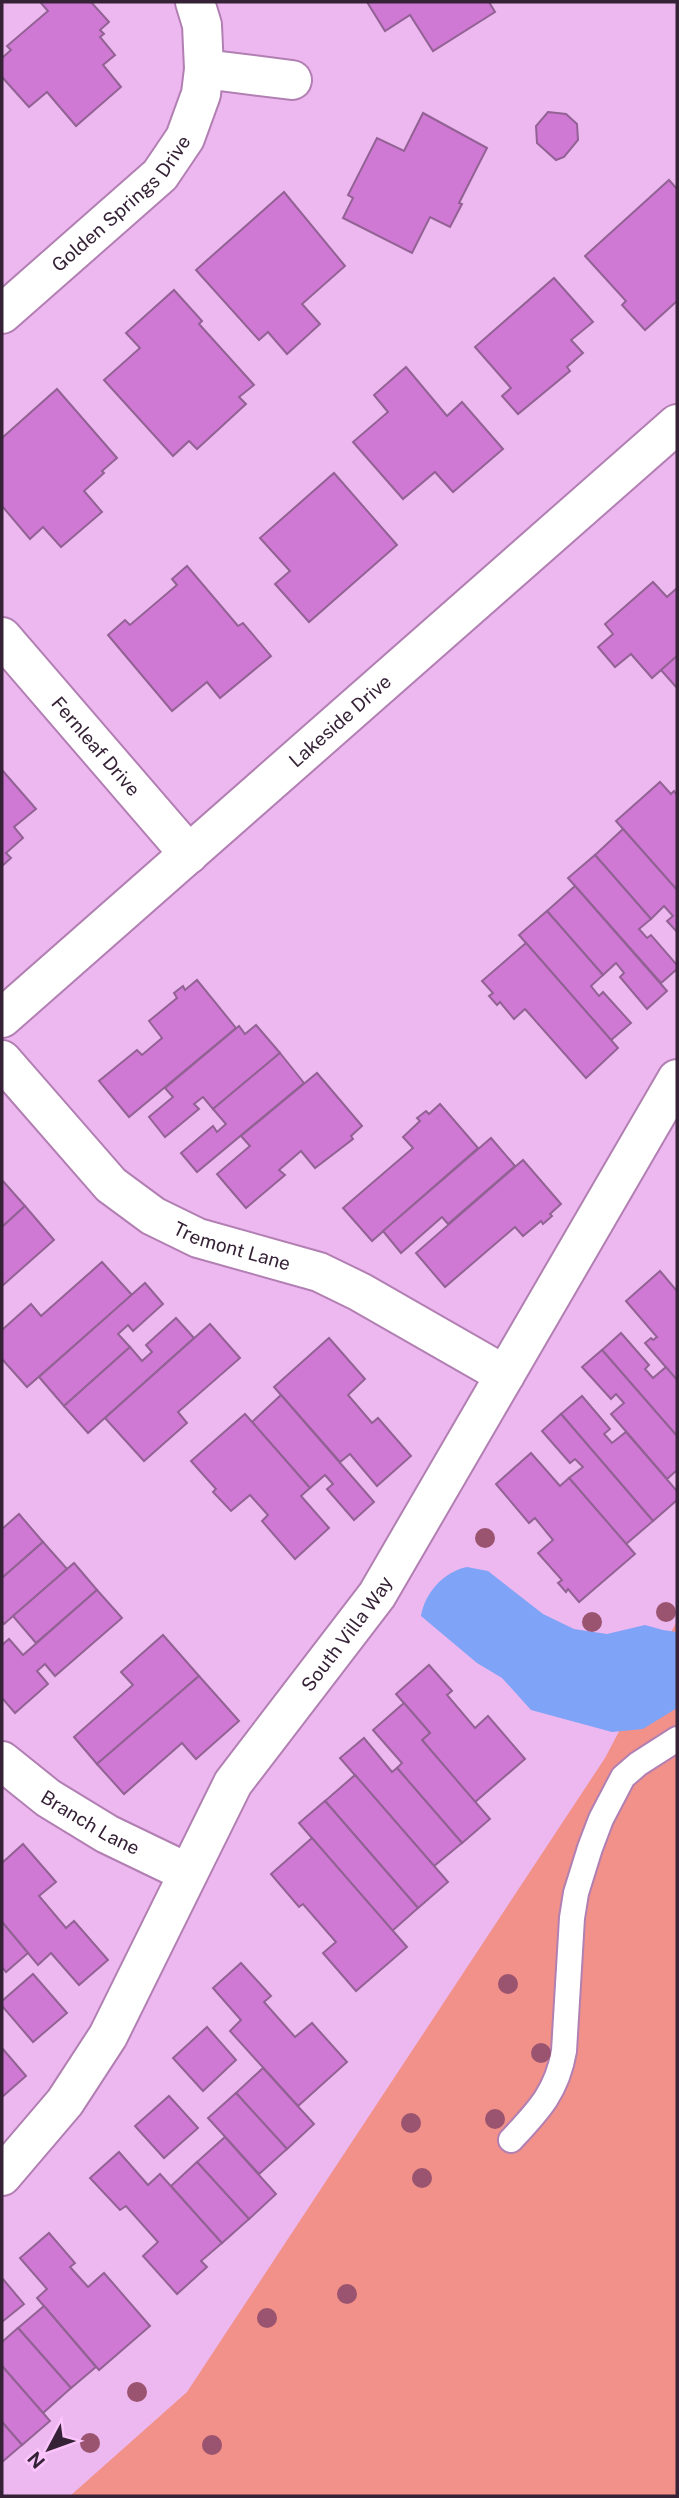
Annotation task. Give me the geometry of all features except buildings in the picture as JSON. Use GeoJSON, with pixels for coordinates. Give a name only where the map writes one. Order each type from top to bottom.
{"type":"FeatureCollection","features":[{"type":"Feature","properties":{"kind":"street","name":"Golden Springs Drive"},"geometry":{"type":"LineString","coordinates":[[2,314],[160,175],[185,138],[201,94],[204,69],[202,25],[195,2]]}},
{"type":"Feature","properties":{"kind":"street"},"geometry":{"type":"LineString","coordinates":[[204,69],[292,80]]}},
{"type":"Feature","properties":{"kind":"street","name":"Lakeside Drive"},"geometry":{"type":"LineString","coordinates":[[2,1018],[677,424]]}},
{"type":"Feature","properties":{"kind":"street","name":"Fernleaf Drive"},"geometry":{"type":"LineString","coordinates":[[2,637],[189,854]]}},
{"type":"Feature","properties":{"kind":"street","name":"Tremont Lane"},"geometry":{"type":"LineString","coordinates":[[2,1060],[111,1185],[153,1216],[198,1238],[319,1272],[360,1292],[505,1375]]}},
{"type":"Feature","properties":{"kind":"street","name":"South Villa Way"},"geometry":{"type":"LineString","coordinates":[[2,2176],[65,2102],[108,2036],[233,1783],[377,1595],[677,1079]]}},
{"type":"Feature","properties":{"kind":"street","name":"Branch Lane"},"geometry":{"type":"LineString","coordinates":[[2,1761],[48,1798],[96,1827],[188,1873]]}},
{"type":"Feature","properties":{"kind":"lane"},"geometry":{"type":"LineString","coordinates":[[511,2140],[544,2104],[561,2068],[576,1893],[601,1819],[623,1777],[638,1764],[677,1740]]}},
{"type":"Feature","properties":{"kind":"shaded area"},"geometry":{"type":"Polygon","coordinates":[[[677,1621],[677,2496],[70,2496],[187,2392],[605,1758],[677,1621]]]}},
{"type":"Feature","properties":{"kind":"water"},"geometry":{"type":"Polygon","coordinates":[[[467,1567],[488,1571],[543,1614],[574,1629],[607,1634],[645,1625],[677,1632],[677,1708],[643,1729],[612,1732],[531,1710],[502,1678],[477,1663],[421,1616],[426,1599],[436,1585],[450,1574],[467,1567]]]}}]}
